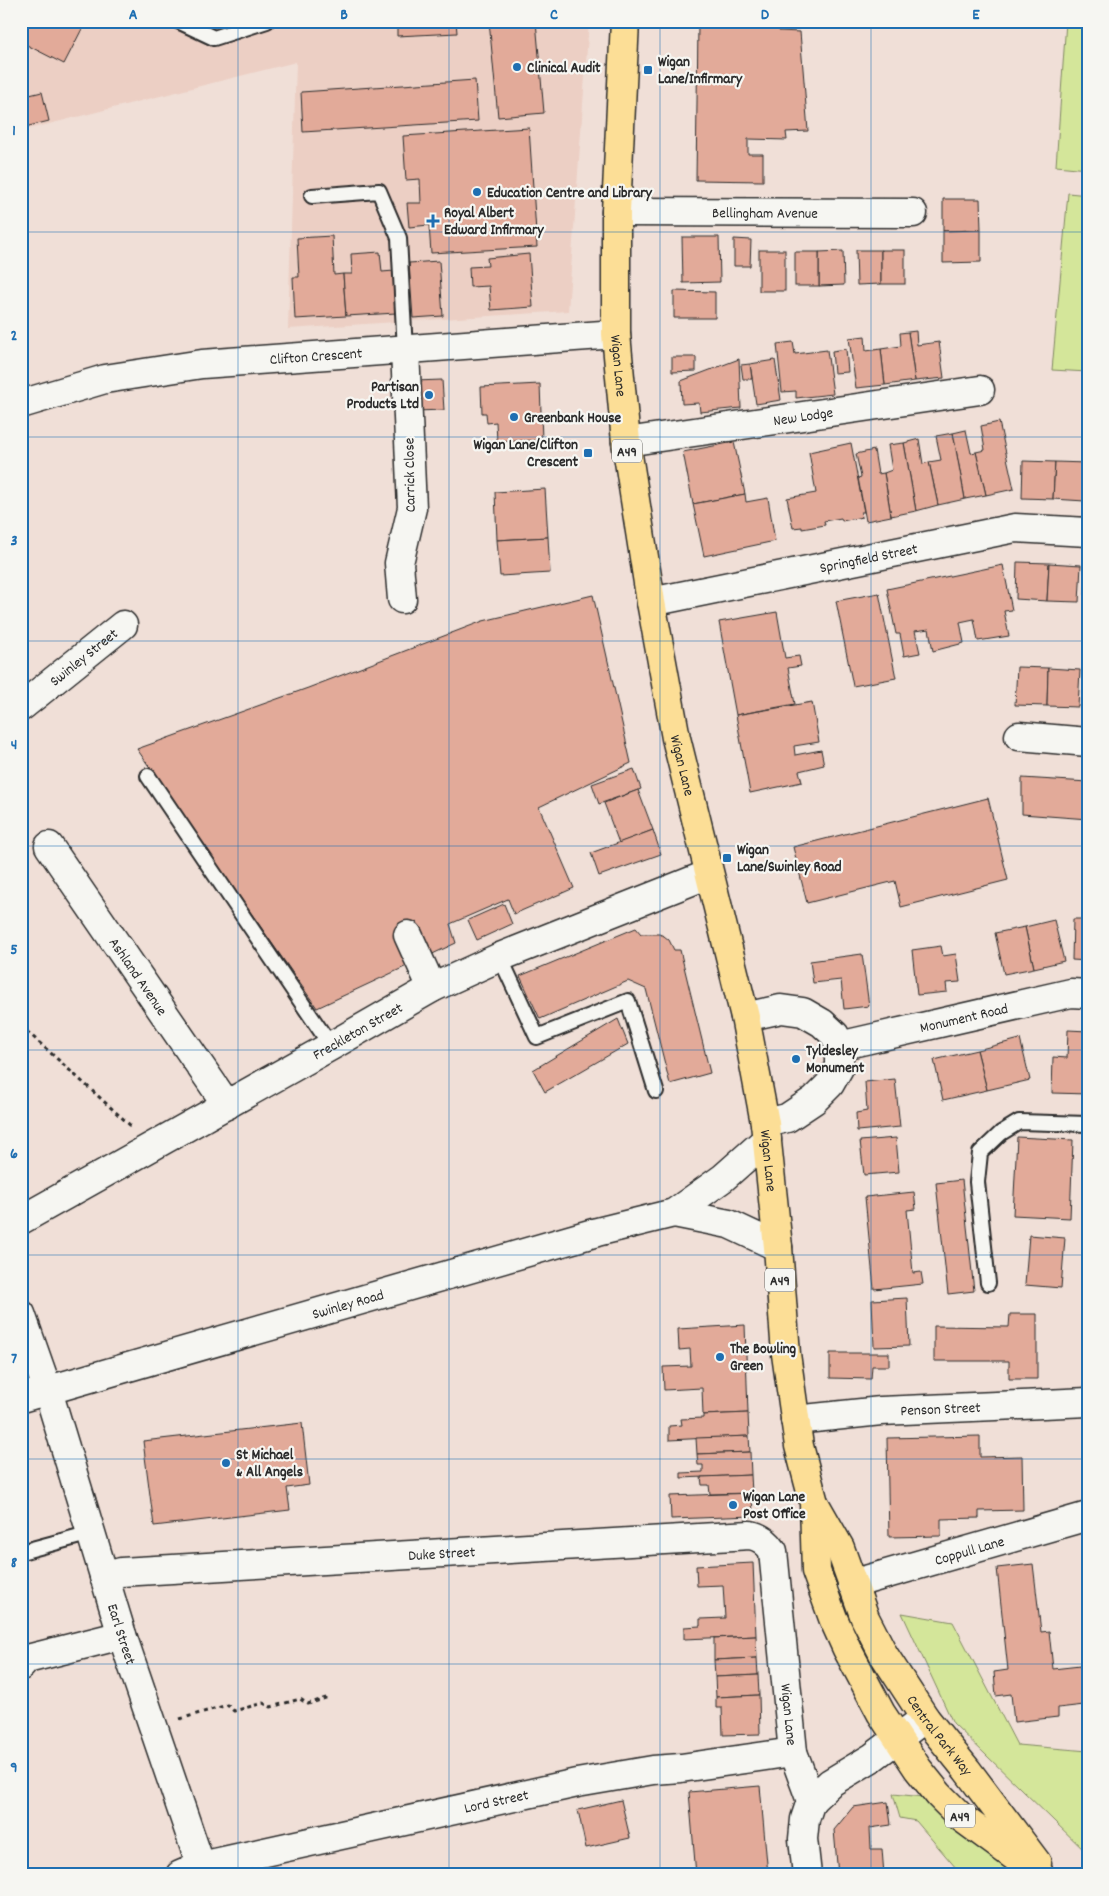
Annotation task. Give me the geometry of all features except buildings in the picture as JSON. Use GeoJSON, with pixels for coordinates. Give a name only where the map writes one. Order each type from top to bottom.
{"type":"FeatureCollection","features":[{"type":"Feature","properties":{"kind":"highway","name":"Wigan Lane"},"geometry":{"type":"LineString","coordinates":[[625,21],[616,212],[616,334],[626,442],[651,602],[676,738],[745,1017],[766,1131],[778,1247],[786,1354],[795,1420],[814,1503],[816,1572],[847,1649],[881,1713],[898,1739]]}},
{"type":"Feature","properties":{"kind":"highway","name":"Wigan Lane"},"geometry":{"type":"LineString","coordinates":[[814,1503],[840,1548],[852,1584]]}},
{"type":"Feature","properties":{"kind":"highway","name":"Central Park Way"},"geometry":{"type":"LineString","coordinates":[[852,1584],[865,1618],[884,1655],[925,1718],[978,1784],[1046,1875]]}},
{"type":"Feature","properties":{"kind":"highway","name":"A49"},"geometry":{"type":"LineString","coordinates":[[898,1739],[929,1782],[962,1818],[1040,1875]]}},
{"type":"Feature","properties":{"kind":"street","name":"Bellingham Avenue"},"geometry":{"type":"LineString","coordinates":[[616,212],[913,213]]}},
{"type":"Feature","properties":{"kind":"street","name":"Clifton Crescent"},"geometry":{"type":"LineString","coordinates":[[21,404],[105,379],[202,364],[616,334]]}},
{"type":"Feature","properties":{"kind":"street","name":"Carrick Close"},"geometry":{"type":"LineString","coordinates":[[402,599],[399,563],[412,508],[405,350]]}},
{"type":"Feature","properties":{"kind":"street","name":"New Lodge"},"geometry":{"type":"LineString","coordinates":[[626,442],[980,390]]}},
{"type":"Feature","properties":{"kind":"street","name":"Springfield Street"},"geometry":{"type":"LineString","coordinates":[[651,602],[1015,528],[1088,532]]}},
{"type":"Feature","properties":{"kind":"street","name":"Swinley Street"},"geometry":{"type":"LineString","coordinates":[[21,707],[123,625]]}},
{"type":"Feature","properties":{"kind":"street"},"geometry":{"type":"LineString","coordinates":[[1019,736],[1088,742]]}},
{"type":"Feature","properties":{"kind":"street","name":"Ashland Avenue"},"geometry":{"type":"LineString","coordinates":[[49,846],[228,1105]]}},
{"type":"Feature","properties":{"kind":"street","name":"Freckleton Street"},"geometry":{"type":"LineString","coordinates":[[21,1220],[228,1105],[432,988],[500,957],[709,874]]}},
{"type":"Feature","properties":{"kind":"street"},"geometry":{"type":"LineString","coordinates":[[408,935],[432,988]]}},
{"type":"Feature","properties":{"kind":"street","name":"Monument Road"},"geometry":{"type":"LineString","coordinates":[[839,1046],[1071,993],[1088,994]]}},
{"type":"Feature","properties":{"kind":"street"},"geometry":{"type":"LineString","coordinates":[[745,1017],[781,1009],[803,1012],[822,1023],[835,1035],[839,1046],[839,1068],[830,1084],[814,1100],[766,1131]]}},
{"type":"Feature","properties":{"kind":"street","name":"Swinley Road"},"geometry":{"type":"LineString","coordinates":[[21,1398],[597,1232],[674,1213],[723,1178],[766,1131]]}},
{"type":"Feature","properties":{"kind":"street","name":"Swinley Road"},"geometry":{"type":"LineString","coordinates":[[674,1213],[729,1224],[778,1247]]}},
{"type":"Feature","properties":{"kind":"street","name":"Earl Street"},"geometry":{"type":"LineString","coordinates":[[21,1314],[48,1391],[104,1578],[153,1727],[195,1872]]}},
{"type":"Feature","properties":{"kind":"street","name":"Penson Street"},"geometry":{"type":"LineString","coordinates":[[795,1420],[881,1411],[1088,1402]]}},
{"type":"Feature","properties":{"kind":"street","name":"Coppull Lane"},"geometry":{"type":"LineString","coordinates":[[852,1584],[1088,1516]]}},
{"type":"Feature","properties":{"kind":"street","name":"Duke Street"},"geometry":{"type":"LineString","coordinates":[[104,1578],[121,1572],[750,1535],[759,1537],[768,1543],[773,1551]]}},
{"type":"Feature","properties":{"kind":"street","name":"Wigan Lane"},"geometry":{"type":"LineString","coordinates":[[773,1551],[794,1752],[811,1801]]}},
{"type":"Feature","properties":{"kind":"street"},"geometry":{"type":"LineString","coordinates":[[21,1666],[27,1659],[122,1635]]}},
{"type":"Feature","properties":{"kind":"street"},"geometry":{"type":"LineString","coordinates":[[807,1875],[803,1839],[805,1819],[811,1801],[830,1783],[873,1757],[925,1718]]}},
{"type":"Feature","properties":{"kind":"street","name":"Lord Street"},"geometry":{"type":"LineString","coordinates":[[195,1872],[577,1783],[652,1770],[681,1768],[794,1752]]}},
{"type":"Feature","properties":{"kind":"lane"},"geometry":{"type":"LineString","coordinates":[[178,21],[214,38],[267,21]]}},
{"type":"Feature","properties":{"kind":"lane"},"geometry":{"type":"LineString","coordinates":[[312,196],[380,191],[399,238],[405,350]]}},
{"type":"Feature","properties":{"kind":"lane"},"geometry":{"type":"LineString","coordinates":[[148,776],[332,1046]]}},
{"type":"Feature","properties":{"kind":"lane"},"geometry":{"type":"LineString","coordinates":[[500,957],[537,1037],[628,1001],[656,1091]]}},
{"type":"Feature","properties":{"kind":"lane"},"geometry":{"type":"LineString","coordinates":[[988,1283],[977,1182],[980,1153],[1001,1134],[1019,1122],[1088,1124]]}},
{"type":"Feature","properties":{"kind":"lane"},"geometry":{"type":"LineString","coordinates":[[21,1552],[91,1533]]}},
{"type":"Feature","properties":{"kind":"path"},"geometry":{"type":"LineString","coordinates":[[21,1026],[153,1146]]}},
{"type":"Feature","properties":{"kind":"path"},"geometry":{"type":"LineString","coordinates":[[153,1727],[227,1705],[234,1711],[263,1703],[271,1707],[300,1699],[308,1704],[329,1697]]}},
{"type":"Feature","properties":{"kind":"shaded area","name":"Royal Albert Edward Infirmary"},"geometry":{"type":"Polygon","coordinates":[[[21,21],[589,21],[568,311],[288,329],[296,62],[21,131],[21,21]]]}},
{"type":"Feature","properties":{"kind":"green space"},"geometry":{"type":"Polygon","coordinates":[[[1066,21],[1088,21],[1088,169],[1056,166],[1066,21]]]}},
{"type":"Feature","properties":{"kind":"green space"},"geometry":{"type":"Polygon","coordinates":[[[1068,193],[1088,195],[1088,372],[1052,370],[1068,193]]]}},
{"type":"Feature","properties":{"kind":"green space"},"geometry":{"type":"Polygon","coordinates":[[[902,1613],[953,1622],[1017,1745],[1088,1751],[1088,1854],[953,1723],[902,1613]]]}},
{"type":"Feature","properties":{"kind":"green space"},"geometry":{"type":"Polygon","coordinates":[[[893,1794],[925,1797],[1016,1875],[962,1875],[916,1821],[900,1818],[893,1794]]]}},
{"type":"Feature","properties":{"kind":"place","name":"Clinical Audit"},"geometry":{"type":"Point","coordinates":[517,67]}},
{"type":"Feature","properties":{"kind":"place","name":"Wigan Lane/Infirmary"},"geometry":{"type":"Point","coordinates":[648,70]}},
{"type":"Feature","properties":{"kind":"place","name":"Education Centre and Library"},"geometry":{"type":"Point","coordinates":[477,192]}},
{"type":"Feature","properties":{"kind":"place","name":"Royal Albert Edward Infirmary"},"geometry":{"type":"Point","coordinates":[433,221]}},
{"type":"Feature","properties":{"kind":"place","name":"Partisan Products Ltd"},"geometry":{"type":"Point","coordinates":[429,395]}},
{"type":"Feature","properties":{"kind":"place","name":"Greenbank House"},"geometry":{"type":"Point","coordinates":[514,417]}},
{"type":"Feature","properties":{"kind":"place","name":"Wigan Lane/Clifton Crescent"},"geometry":{"type":"Point","coordinates":[588,453]}},
{"type":"Feature","properties":{"kind":"place","name":"Wigan Lane/Swinley Road"},"geometry":{"type":"Point","coordinates":[727,858]}},
{"type":"Feature","properties":{"kind":"place","name":"Tyldesley Monument"},"geometry":{"type":"Point","coordinates":[796,1059]}},
{"type":"Feature","properties":{"kind":"place","name":"The Bowling Green"},"geometry":{"type":"Point","coordinates":[720,1357]}},
{"type":"Feature","properties":{"kind":"place","name":"St Michael & All Angels"},"geometry":{"type":"Point","coordinates":[226,1463]}},
{"type":"Feature","properties":{"kind":"place","name":"Wigan Lane Post Office"},"geometry":{"type":"Point","coordinates":[733,1505]}}]}
